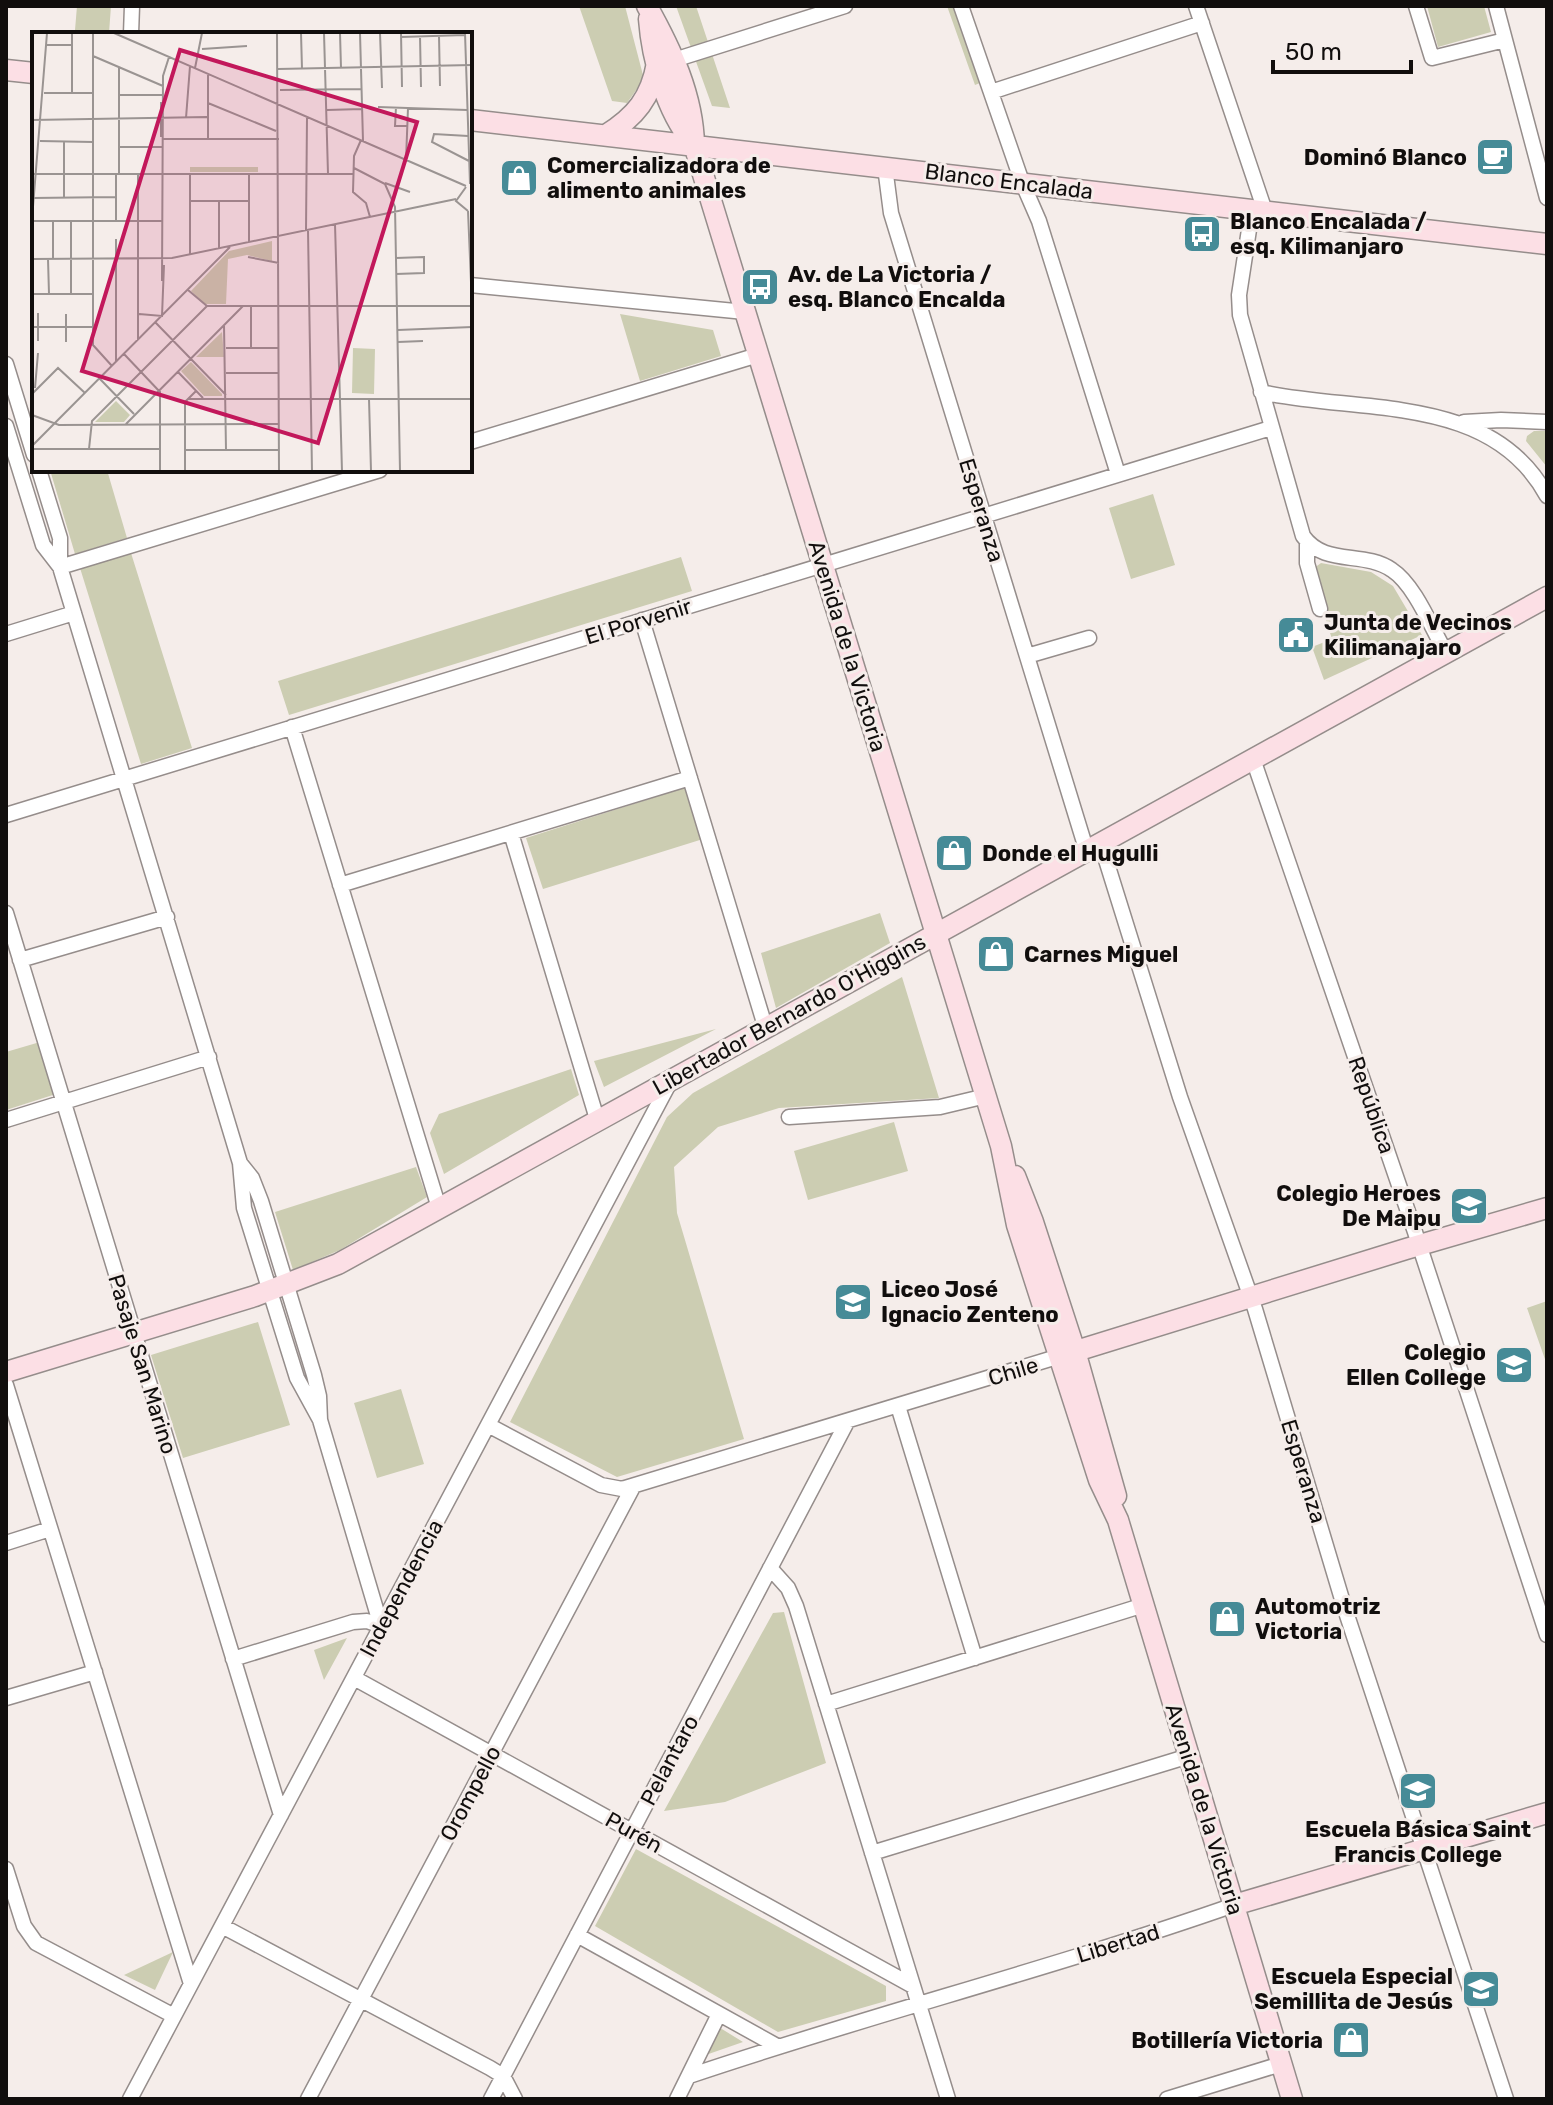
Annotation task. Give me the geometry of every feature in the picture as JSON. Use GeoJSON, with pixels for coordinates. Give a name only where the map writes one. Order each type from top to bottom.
{"type":"FeatureCollection","features":[{"type":"Feature","properties":{"kind":"street"},"geometry":{"type":"LineString","coordinates":[[131,32],[132,6]]}},
{"type":"Feature","properties":{"kind":"street","name":"Avenida de la Victoria"},"geometry":{"type":"LineString","coordinates":[[647,6],[682,128],[694,145],[986,1096],[1001,1146],[1017,1225],[1067,1354],[1099,1480],[1118,1520],[1292,2099]]}},
{"type":"Feature","properties":{"kind":"street"},"geometry":{"type":"LineString","coordinates":[[606,135],[626,122],[645,101],[665,62],[845,6]]}},
{"type":"Feature","properties":{"kind":"street"},"geometry":{"type":"LineString","coordinates":[[961,6],[1022,182],[1039,221],[1118,474]]}},
{"type":"Feature","properties":{"kind":"street"},"geometry":{"type":"LineString","coordinates":[[1416,6],[1432,58],[1505,40]]}},
{"type":"Feature","properties":{"kind":"street"},"geometry":{"type":"LineString","coordinates":[[1496,6],[1547,198]]}},
{"type":"Feature","properties":{"kind":"street"},"geometry":{"type":"LineString","coordinates":[[991,92],[1200,11],[1258,210],[1239,305],[1242,325],[1300,528],[1307,542],[1307,563],[1320,609]]}},
{"type":"Feature","properties":{"kind":"street"},"geometry":{"type":"LineString","coordinates":[[6,70],[32,73]]}},
{"type":"Feature","properties":{"kind":"street","name":"Blanco Encalada"},"geometry":{"type":"LineString","coordinates":[[472,120],[1547,244]]}},
{"type":"Feature","properties":{"kind":"street","name":"Esperanza"},"geometry":{"type":"LineString","coordinates":[[885,167],[891,213],[1027,656],[1251,1296],[1344,1606],[1506,2099]]}},
{"type":"Feature","properties":{"kind":"street"},"geometry":{"type":"LineString","coordinates":[[472,285],[745,312]]}},
{"type":"Feature","properties":{"kind":"street"},"geometry":{"type":"LineString","coordinates":[[472,441],[758,355]]}},
{"type":"Feature","properties":{"kind":"street"},"geometry":{"type":"LineString","coordinates":[[6,364],[32,442]]}},
{"type":"Feature","properties":{"kind":"street"},"geometry":{"type":"LineString","coordinates":[[1261,392],[1430,415],[1459,422],[1487,435],[1511,452],[1533,474],[1547,496]]}},
{"type":"Feature","properties":{"kind":"street"},"geometry":{"type":"LineString","coordinates":[[1459,422],[1547,422]]}},
{"type":"Feature","properties":{"kind":"street"},"geometry":{"type":"LineString","coordinates":[[6,426],[10,452],[43,545],[60,567]]}},
{"type":"Feature","properties":{"kind":"street","name":"El Porvenir"},"geometry":{"type":"LineString","coordinates":[[6,815],[1271,428]]}},
{"type":"Feature","properties":{"kind":"street"},"geometry":{"type":"LineString","coordinates":[[10,452],[32,445]]}},
{"type":"Feature","properties":{"kind":"street"},"geometry":{"type":"LineString","coordinates":[[40,472],[60,538],[60,567],[240,1163],[244,1208],[278,1288],[301,1388],[320,1420],[381,1626]]}},
{"type":"Feature","properties":{"kind":"street"},"geometry":{"type":"LineString","coordinates":[[60,567],[331,477],[366,472]]}},
{"type":"Feature","properties":{"kind":"street"},"geometry":{"type":"LineString","coordinates":[[1307,542],[1329,556],[1375,561],[1398,574],[1409,587],[1446,653]]}},
{"type":"Feature","properties":{"kind":"street","name":"Libertador Bernardo O'Higgins"},"geometry":{"type":"LineString","coordinates":[[6,1372],[278,1288],[338,1264],[1547,597]]}},
{"type":"Feature","properties":{"kind":"street"},"geometry":{"type":"LineString","coordinates":[[6,634],[74,613]]}},
{"type":"Feature","properties":{"kind":"street"},"geometry":{"type":"LineString","coordinates":[[642,620],[765,1026]]}},
{"type":"Feature","properties":{"kind":"street"},"geometry":{"type":"LineString","coordinates":[[1027,656],[1089,638]]}},
{"type":"Feature","properties":{"kind":"street"},"geometry":{"type":"LineString","coordinates":[[292,727],[439,1208]]}},
{"type":"Feature","properties":{"kind":"street","name":"República"},"geometry":{"type":"LineString","coordinates":[[1253,759],[1419,1246],[1547,1635]]}},
{"type":"Feature","properties":{"kind":"street"},"geometry":{"type":"LineString","coordinates":[[340,885],[690,778]]}},
{"type":"Feature","properties":{"kind":"street"},"geometry":{"type":"LineString","coordinates":[[511,833],[597,1119]]}},
{"type":"Feature","properties":{"kind":"street","name":"Pasaje San Marino"},"geometry":{"type":"LineString","coordinates":[[6,913],[281,1815]]}},
{"type":"Feature","properties":{"kind":"street"},"geometry":{"type":"LineString","coordinates":[[20,960],[167,917]]}},
{"type":"Feature","properties":{"kind":"street"},"geometry":{"type":"LineString","coordinates":[[6,1120],[209,1057]]}},
{"type":"Feature","properties":{"kind":"street","name":"Independencia"},"geometry":{"type":"LineString","coordinates":[[130,2099],[672,1078]]}},
{"type":"Feature","properties":{"kind":"street"},"geometry":{"type":"LineString","coordinates":[[789,1117],[940,1107],[986,1096]]}},
{"type":"Feature","properties":{"kind":"street","name":"Chile"},"geometry":{"type":"LineString","coordinates":[[488,1425],[601,1485],[615,1489],[633,1487],[1547,1208]]}},
{"type":"Feature","properties":{"kind":"street"},"geometry":{"type":"LineString","coordinates":[[6,1385],[191,1984]]}},
{"type":"Feature","properties":{"kind":"street"},"geometry":{"type":"LineString","coordinates":[[898,1406],[975,1658]]}},
{"type":"Feature","properties":{"kind":"street","name":"Pelantaro"},"geometry":{"type":"LineString","coordinates":[[491,2099],[847,1422]]}},
{"type":"Feature","properties":{"kind":"street","name":"Orompello"},"geometry":{"type":"LineString","coordinates":[[308,2099],[633,1487]]}},
{"type":"Feature","properties":{"kind":"street"},"geometry":{"type":"LineString","coordinates":[[6,1543],[50,1529]]}},
{"type":"Feature","properties":{"kind":"street"},"geometry":{"type":"LineString","coordinates":[[770,1568],[792,1597],[948,2099]]}},
{"type":"Feature","properties":{"kind":"street"},"geometry":{"type":"LineString","coordinates":[[826,1704],[1144,1605]]}},
{"type":"Feature","properties":{"kind":"street"},"geometry":{"type":"LineString","coordinates":[[233,1659],[353,1622],[367,1621],[381,1626]]}},
{"type":"Feature","properties":{"kind":"street"},"geometry":{"type":"LineString","coordinates":[[6,1698],[95,1672]]}},
{"type":"Feature","properties":{"kind":"street","name":"Purén"},"geometry":{"type":"LineString","coordinates":[[354,1678],[913,1986]]}},
{"type":"Feature","properties":{"kind":"street"},"geometry":{"type":"LineString","coordinates":[[872,1853],[1189,1756]]}},
{"type":"Feature","properties":{"kind":"street","name":"Libertad"},"geometry":{"type":"LineString","coordinates":[[689,2076],[1234,1905],[1547,1813]]}},
{"type":"Feature","properties":{"kind":"street"},"geometry":{"type":"LineString","coordinates":[[6,1869],[24,1926],[36,1943],[174,2016]]}},
{"type":"Feature","properties":{"kind":"street"},"geometry":{"type":"LineString","coordinates":[[222,1926],[503,2076],[515,2099]]}},
{"type":"Feature","properties":{"kind":"street"},"geometry":{"type":"LineString","coordinates":[[577,1935],[777,2046]]}},
{"type":"Feature","properties":{"kind":"street"},"geometry":{"type":"LineString","coordinates":[[677,2099],[719,2014]]}},
{"type":"Feature","properties":{"kind":"street"},"geometry":{"type":"LineString","coordinates":[[1167,2099],[1281,2064]]}},
{"type":"Feature","properties":{"kind":"green space"},"geometry":{"type":"Polygon","coordinates":[[[77,6],[111,6],[109,32],[75,30],[77,6]]]}},
{"type":"Feature","properties":{"kind":"green space"},"geometry":{"type":"Polygon","coordinates":[[[579,6],[625,6],[644,79],[627,103],[612,101],[579,6]]]}},
{"type":"Feature","properties":{"kind":"green space"},"geometry":{"type":"Polygon","coordinates":[[[676,6],[696,6],[730,108],[712,106],[676,6]]]}},
{"type":"Feature","properties":{"kind":"green space"},"geometry":{"type":"Polygon","coordinates":[[[947,6],[958,6],[985,81],[975,85],[947,6]]]}},
{"type":"Feature","properties":{"kind":"green space"},"geometry":{"type":"Polygon","coordinates":[[[1427,6],[1484,6],[1491,32],[1438,47],[1427,6]]]}},
{"type":"Feature","properties":{"kind":"green space"},"geometry":{"type":"Polygon","coordinates":[[[620,314],[713,330],[721,356],[640,381],[620,314]]]}},
{"type":"Feature","properties":{"kind":"green space"},"geometry":{"type":"Polygon","coordinates":[[[1534,431],[1547,431],[1547,467],[1526,441],[1534,431]]]}},
{"type":"Feature","properties":{"kind":"green space"},"geometry":{"type":"Polygon","coordinates":[[[51,472],[108,472],[127,538],[75,554],[51,472]]]}},
{"type":"Feature","properties":{"kind":"green space"},"geometry":{"type":"Polygon","coordinates":[[[1153,494],[1175,565],[1131,579],[1109,508],[1153,494]]]}},
{"type":"Feature","properties":{"kind":"green space"},"geometry":{"type":"Polygon","coordinates":[[[131,553],[192,748],[141,764],[80,568],[131,553]]]}},
{"type":"Feature","properties":{"kind":"green space"},"geometry":{"type":"Polygon","coordinates":[[[681,557],[692,591],[289,715],[278,681],[681,557]]]}},
{"type":"Feature","properties":{"kind":"green space"},"geometry":{"type":"Polygon","coordinates":[[[1321,563],[1371,572],[1393,586],[1422,635],[1324,680],[1312,647],[1332,639],[1310,571],[1321,563]]]}},
{"type":"Feature","properties":{"kind":"green space"},"geometry":{"type":"Polygon","coordinates":[[[687,787],[703,839],[543,889],[526,838],[687,787]]]}},
{"type":"Feature","properties":{"kind":"green space"},"geometry":{"type":"Polygon","coordinates":[[[880,913],[890,943],[776,1008],[761,953],[880,913]]]}},
{"type":"Feature","properties":{"kind":"green space"},"geometry":{"type":"Polygon","coordinates":[[[902,977],[939,1098],[779,1108],[718,1127],[674,1167],[677,1213],[744,1439],[617,1477],[510,1422],[667,1117],[693,1093],[902,977]]]}},
{"type":"Feature","properties":{"kind":"green space"},"geometry":{"type":"Polygon","coordinates":[[[716,1029],[604,1087],[594,1061],[716,1029]]]}},
{"type":"Feature","properties":{"kind":"green space"},"geometry":{"type":"Polygon","coordinates":[[[40,1042],[56,1094],[6,1110],[6,1052],[40,1042]]]}},
{"type":"Feature","properties":{"kind":"green space"},"geometry":{"type":"Polygon","coordinates":[[[571,1069],[579,1095],[444,1174],[430,1133],[439,1114],[571,1069]]]}},
{"type":"Feature","properties":{"kind":"green space"},"geometry":{"type":"Polygon","coordinates":[[[894,1122],[908,1171],[808,1200],[794,1151],[894,1122]]]}},
{"type":"Feature","properties":{"kind":"green space"},"geometry":{"type":"Polygon","coordinates":[[[416,1167],[427,1197],[340,1250],[293,1270],[275,1212],[416,1167]]]}},
{"type":"Feature","properties":{"kind":"green space"},"geometry":{"type":"Polygon","coordinates":[[[1547,1301],[1547,1365],[1527,1308],[1547,1301]]]}},
{"type":"Feature","properties":{"kind":"green space"},"geometry":{"type":"Polygon","coordinates":[[[258,1322],[290,1425],[183,1458],[151,1355],[258,1322]]]}},
{"type":"Feature","properties":{"kind":"green space"},"geometry":{"type":"Polygon","coordinates":[[[401,1389],[424,1464],[377,1478],[354,1403],[401,1389]]]}},
{"type":"Feature","properties":{"kind":"green space"},"geometry":{"type":"Polygon","coordinates":[[[784,1612],[826,1763],[725,1802],[664,1811],[773,1613],[784,1612]]]}},
{"type":"Feature","properties":{"kind":"green space"},"geometry":{"type":"Polygon","coordinates":[[[347,1638],[324,1680],[314,1650],[347,1638]]]}},
{"type":"Feature","properties":{"kind":"green space"},"geometry":{"type":"Polygon","coordinates":[[[636,1849],[886,1986],[886,2001],[778,2032],[595,1926],[636,1849]]]}},
{"type":"Feature","properties":{"kind":"green space"},"geometry":{"type":"Polygon","coordinates":[[[173,1952],[155,1990],[124,1975],[173,1952]]]}},
{"type":"Feature","properties":{"kind":"green space"},"geometry":{"type":"Polygon","coordinates":[[[717,2026],[743,2042],[700,2057],[717,2026]]]}},
{"type":"Feature","properties":{"kind":"place","name":"Dominó Blanco"},"geometry":{"type":"Point","coordinates":[1495,157]}},
{"type":"Feature","properties":{"kind":"place","name":"Comercializadora de alimento animales"},"geometry":{"type":"Point","coordinates":[519,178]}},
{"type":"Feature","properties":{"kind":"place","name":"Blanco Encalada / esq. Kilimanjaro"},"geometry":{"type":"Point","coordinates":[1202,234]}},
{"type":"Feature","properties":{"kind":"place","name":"Av. de La Victoria / esq. Blanco Encalda"},"geometry":{"type":"Point","coordinates":[760,287]}},
{"type":"Feature","properties":{"kind":"place","name":"Junta de Vecinos Kilimanajaro"},"geometry":{"type":"Point","coordinates":[1296,635]}},
{"type":"Feature","properties":{"kind":"place","name":"Donde el Hugulli"},"geometry":{"type":"Point","coordinates":[954,853]}},
{"type":"Feature","properties":{"kind":"place","name":"Carnes Miguel"},"geometry":{"type":"Point","coordinates":[996,954]}},
{"type":"Feature","properties":{"kind":"place","name":"Colegio Heroes De Maipu"},"geometry":{"type":"Point","coordinates":[1469,1206]}},
{"type":"Feature","properties":{"kind":"place","name":"Liceo José Ignacio Zenteno"},"geometry":{"type":"Point","coordinates":[853,1302]}},
{"type":"Feature","properties":{"kind":"place","name":"Colegio Ellen College"},"geometry":{"type":"Point","coordinates":[1514,1365]}},
{"type":"Feature","properties":{"kind":"place","name":"Automotriz Victoria"},"geometry":{"type":"Point","coordinates":[1227,1619]}},
{"type":"Feature","properties":{"kind":"place","name":"Escuela Básica Saint Francis College"},"geometry":{"type":"Point","coordinates":[1418,1791]}},
{"type":"Feature","properties":{"kind":"place","name":"Escuela Especial Semillita de Jesús"},"geometry":{"type":"Point","coordinates":[1481,1989]}},
{"type":"Feature","properties":{"kind":"place","name":"Botillería Victoria"},"geometry":{"type":"Point","coordinates":[1351,2040]}}]}
